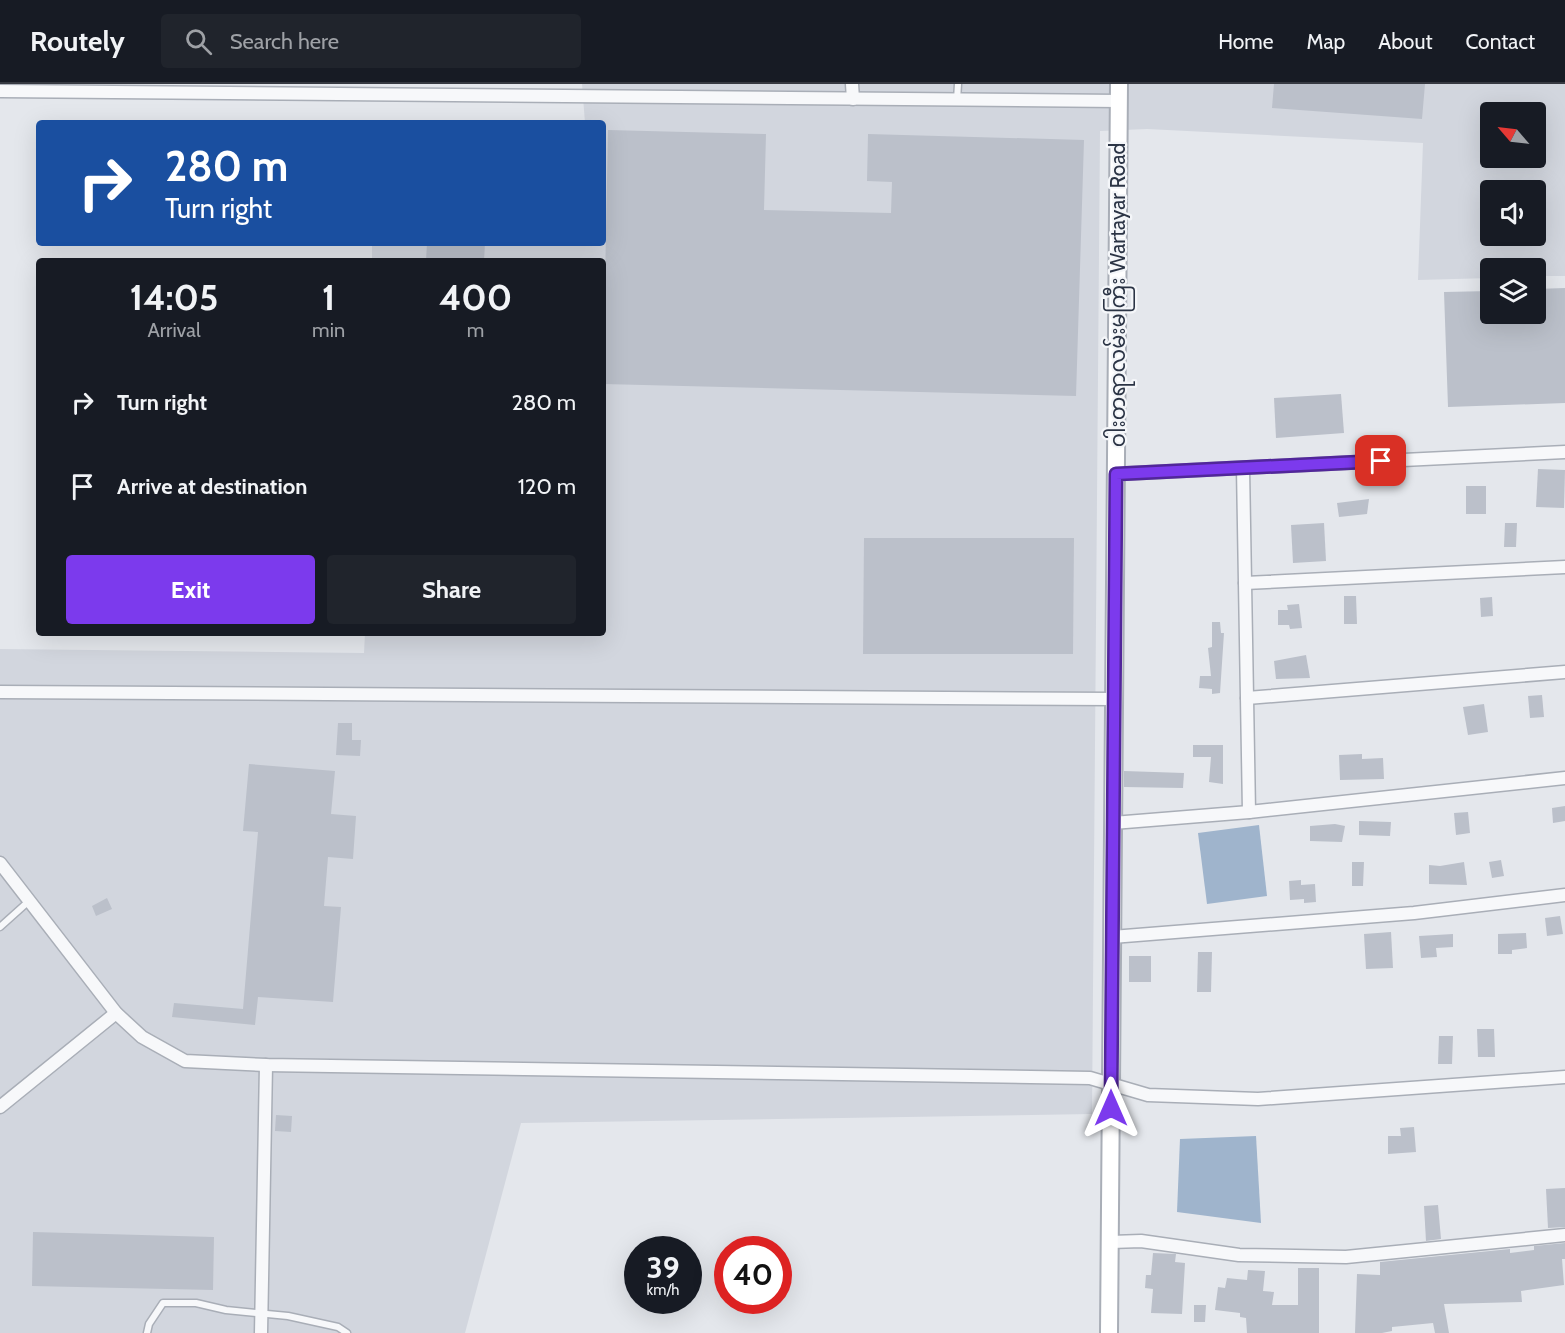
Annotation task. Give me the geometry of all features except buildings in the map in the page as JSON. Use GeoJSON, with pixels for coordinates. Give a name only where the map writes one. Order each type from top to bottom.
{"type":"FeatureCollection","features":[{"type":"Feature","properties":{"kind":"street"},"geometry":{"type":"LineString","coordinates":[[852,84],[853,99]]}},
{"type":"Feature","properties":{"kind":"street","name":"ဝါးတရာလမ်းမကြီး Wartayar Road"},"geometry":{"type":"LineString","coordinates":[[1109,1333],[1119,84]]}},
{"type":"Feature","properties":{"kind":"street"},"geometry":{"type":"LineString","coordinates":[[0,91],[23,88],[957,101],[1119,101]]}},
{"type":"Feature","properties":{"kind":"street"},"geometry":{"type":"LineString","coordinates":[[1116,474],[1565,452]]}},
{"type":"Feature","properties":{"kind":"street"},"geometry":{"type":"LineString","coordinates":[[1243,468],[1249,812]]}},
{"type":"Feature","properties":{"kind":"street"},"geometry":{"type":"LineString","coordinates":[[1245,583],[1565,567]]}},
{"type":"Feature","properties":{"kind":"street"},"geometry":{"type":"LineString","coordinates":[[1247,698],[1565,672]]}},
{"type":"Feature","properties":{"kind":"street"},"geometry":{"type":"LineString","coordinates":[[0,692],[1113,699]]}},
{"type":"Feature","properties":{"kind":"street"},"geometry":{"type":"LineString","coordinates":[[1113,823],[1249,812],[1565,778]]}},
{"type":"Feature","properties":{"kind":"street"},"geometry":{"type":"LineString","coordinates":[[0,863],[116,1013],[142,1037],[185,1061],[266,1065],[1090,1078],[1148,1095],[1258,1099],[1565,1077]]}},
{"type":"Feature","properties":{"kind":"street"},"geometry":{"type":"LineString","coordinates":[[1112,937],[1413,913],[1565,895]]}},
{"type":"Feature","properties":{"kind":"street"},"geometry":{"type":"LineString","coordinates":[[0,1107],[116,1013]]}},
{"type":"Feature","properties":{"kind":"street"},"geometry":{"type":"LineString","coordinates":[[261,1333],[266,1065]]}},
{"type":"Feature","properties":{"kind":"street"},"geometry":{"type":"LineString","coordinates":[[1111,1242],[1141,1241],[1239,1255],[1346,1257],[1565,1235]]}},
{"type":"Feature","properties":{"kind":"lane"},"geometry":{"type":"LineString","coordinates":[[957,101],[958,84]]}},
{"type":"Feature","properties":{"kind":"lane"},"geometry":{"type":"LineString","coordinates":[[0,927],[29,901]]}},
{"type":"Feature","properties":{"kind":"lane"},"geometry":{"type":"LineString","coordinates":[[147,1333],[149,1324],[163,1303],[196,1303],[226,1310],[261,1313],[338,1327],[347,1333]]}},
{"type":"Feature","properties":{"kind":"shaded area"},"geometry":{"type":"Polygon","coordinates":[[[582,84],[1565,84],[1565,276],[1546,276],[1546,258],[1480,258],[1480,278],[1418,280],[1423,143],[1147,129],[1100,131],[1092,1114],[521,1123],[465,1333],[0,1333],[0,649],[364,653],[365,636],[606,636],[606,258],[372,258],[372,246],[606,246],[606,120],[585,120],[582,84]]]}},
{"type":"Feature","properties":{"kind":"water"},"geometry":{"type":"Polygon","coordinates":[[[1259,825],[1267,896],[1207,904],[1198,833],[1259,825]]]}},
{"type":"Feature","properties":{"kind":"water"},"geometry":{"type":"Polygon","coordinates":[[[1256,1136],[1261,1223],[1177,1212],[1180,1139],[1256,1136]]]}},
{"type":"Feature","properties":{"kind":"route"},"geometry":{"type":"LineString","coordinates":[[1111,1108],[1116,474],[1381,461]]}}]}
